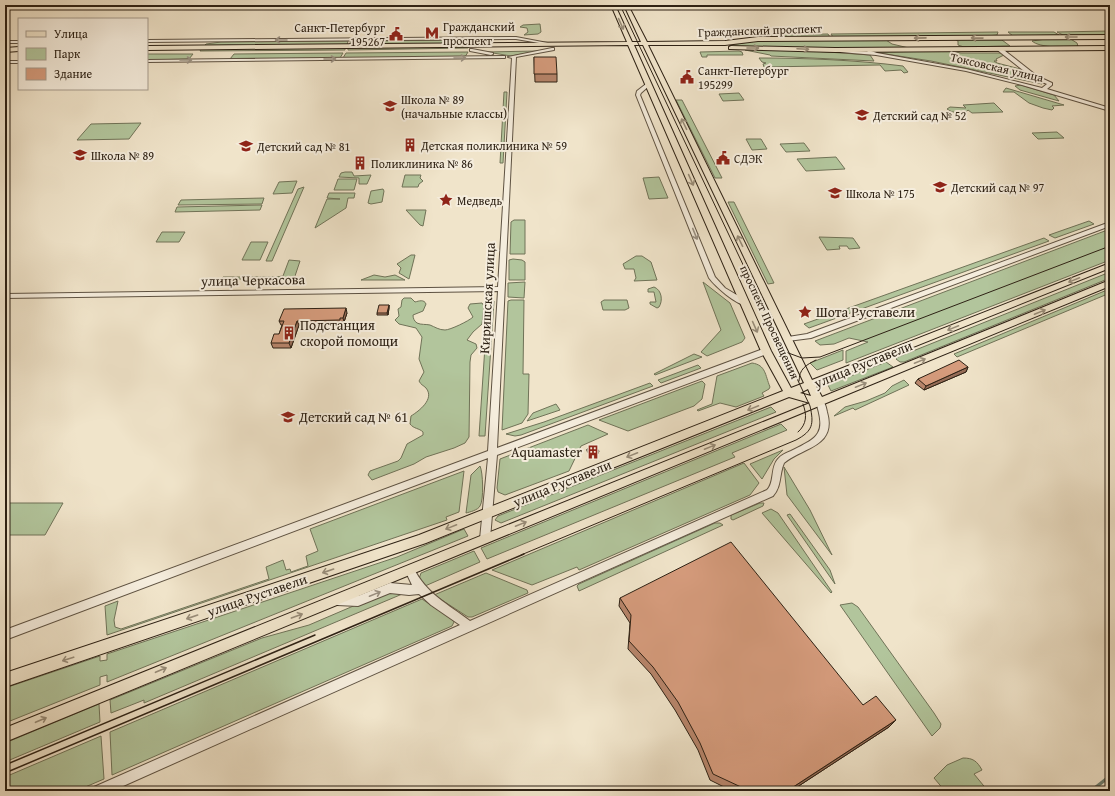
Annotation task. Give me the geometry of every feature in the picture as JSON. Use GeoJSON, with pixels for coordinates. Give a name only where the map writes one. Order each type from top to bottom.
{"type":"FeatureCollection","features":[{"type":"Feature","properties":{"kind":"main road","name":"проспект Просвещения"},"geometry":{"type":"LineString","coordinates":[[612,5],[766,351],[789,393],[820,402]]}},
{"type":"Feature","properties":{"kind":"main road","name":"проспект Просвещения"},"geometry":{"type":"LineString","coordinates":[[626,5],[810,385],[820,402]]}},
{"type":"Feature","properties":{"kind":"main road","name":"Гражданский проспект"},"geometry":{"type":"LineString","coordinates":[[726,45],[758,39],[1110,37]]}},
{"type":"Feature","properties":{"kind":"main road"},"geometry":{"type":"LineString","coordinates":[[1021,38],[1034,48]]}},
{"type":"Feature","properties":{"kind":"main road","name":"Гражданский проспект"},"geometry":{"type":"LineString","coordinates":[[148,52],[726,45],[835,50],[1110,48]]}},
{"type":"Feature","properties":{"kind":"main road","name":"Гражданский проспект"},"geometry":{"type":"LineString","coordinates":[[148,48],[474,48]]}},
{"type":"Feature","properties":{"kind":"main road"},"geometry":{"type":"LineString","coordinates":[[5,50],[18,49]]}},
{"type":"Feature","properties":{"kind":"main road"},"geometry":{"type":"LineString","coordinates":[[5,54],[18,54]]}},
{"type":"Feature","properties":{"kind":"main road","name":"улица Руставели"},"geometry":{"type":"LineString","coordinates":[[5,680],[388,551],[1110,265]]}},
{"type":"Feature","properties":{"kind":"main road","name":"улица Руставели"},"geometry":{"type":"LineString","coordinates":[[5,735],[1110,283]]}},
{"type":"Feature","properties":{"kind":"main road"},"geometry":{"type":"LineString","coordinates":[[890,353],[890,359],[892,362],[906,367]]}},
{"type":"Feature","properties":{"kind":"street"},"geometry":{"type":"LineString","coordinates":[[474,48],[499,38]]}},
{"type":"Feature","properties":{"kind":"street"},"geometry":{"type":"LineString","coordinates":[[148,41],[516,38],[552,47]]}},
{"type":"Feature","properties":{"kind":"street"},"geometry":{"type":"LineString","coordinates":[[5,42],[18,42]]}},
{"type":"Feature","properties":{"kind":"street","name":"Гражданский проспект"},"geometry":{"type":"LineString","coordinates":[[474,48],[503,57],[514,57],[552,47]]}},
{"type":"Feature","properties":{"kind":"street"},"geometry":{"type":"LineString","coordinates":[[998,48],[1035,77],[1050,84],[1044,89]]}},
{"type":"Feature","properties":{"kind":"street","name":"Токсовская улица"},"geometry":{"type":"LineString","coordinates":[[835,50],[877,54],[961,68],[1044,89],[1110,110]]}},
{"type":"Feature","properties":{"kind":"street","name":"Токсовская улица"},"geometry":{"type":"LineString","coordinates":[[870,50],[869,52],[877,54]]}},
{"type":"Feature","properties":{"kind":"street"},"geometry":{"type":"LineString","coordinates":[[148,61],[503,57]]}},
{"type":"Feature","properties":{"kind":"street","name":"Киришская улица"},"geometry":{"type":"LineString","coordinates":[[485,539],[502,289],[514,57]]}},
{"type":"Feature","properties":{"kind":"street"},"geometry":{"type":"LineString","coordinates":[[5,62],[18,62]]}},
{"type":"Feature","properties":{"kind":"street"},"geometry":{"type":"LineString","coordinates":[[648,85],[639,92],[638,95],[712,278],[723,289],[745,303]]}},
{"type":"Feature","properties":{"kind":"street"},"geometry":{"type":"LineString","coordinates":[[788,339],[808,336],[1110,224]]}},
{"type":"Feature","properties":{"kind":"street","name":"улица Черкасова"},"geometry":{"type":"LineString","coordinates":[[5,296],[502,289]]}},
{"type":"Feature","properties":{"kind":"street"},"geometry":{"type":"LineString","coordinates":[[5,634],[766,351]]}},
{"type":"Feature","properties":{"kind":"street","name":"улица Руставели"},"geometry":{"type":"LineString","coordinates":[[98,791],[770,493],[776,486],[779,465],[783,459],[810,446],[821,436],[824,430],[825,422],[820,402]]}},
{"type":"Feature","properties":{"kind":"street"},"geometry":{"type":"LineString","coordinates":[[410,570],[412,578],[420,589],[469,626]]}},
{"type":"Feature","properties":{"kind":"street"},"geometry":{"type":"LineString","coordinates":[[337,600],[358,601],[390,588],[409,590],[420,589]]}},
{"type":"Feature","properties":{"kind":"green space"},"geometry":{"type":"Polygon","coordinates":[[[540,24],[541,32],[538,34],[524,35],[528,32],[527,28],[520,27],[523,25],[540,24]]]}},
{"type":"Feature","properties":{"kind":"green space"},"geometry":{"type":"Polygon","coordinates":[[[1110,31],[1110,35],[1063,35],[1057,32],[1110,31]]]}},
{"type":"Feature","properties":{"kind":"green space"},"geometry":{"type":"Polygon","coordinates":[[[998,32],[997,35],[987,36],[833,37],[831,34],[998,32]]]}},
{"type":"Feature","properties":{"kind":"green space"},"geometry":{"type":"Polygon","coordinates":[[[1008,32],[1054,32],[1059,35],[1013,36],[1008,32]]]}},
{"type":"Feature","properties":{"kind":"green space"},"geometry":{"type":"Polygon","coordinates":[[[828,34],[830,37],[760,38],[757,35],[828,34]]]}},
{"type":"Feature","properties":{"kind":"green space"},"geometry":{"type":"Polygon","coordinates":[[[1069,38],[1077,43],[1078,46],[1047,46],[1032,41],[1046,39],[1069,38]]]}},
{"type":"Feature","properties":{"kind":"green space"},"geometry":{"type":"Polygon","coordinates":[[[954,39],[1002,40],[1010,46],[964,47],[958,45],[958,41],[954,39]]]}},
{"type":"Feature","properties":{"kind":"green space"},"geometry":{"type":"Polygon","coordinates":[[[471,40],[469,44],[349,45],[351,41],[471,40]]]}},
{"type":"Feature","properties":{"kind":"green space"},"geometry":{"type":"Polygon","coordinates":[[[886,40],[892,44],[909,48],[844,49],[731,45],[755,41],[886,40]]]}},
{"type":"Feature","properties":{"kind":"green space"},"geometry":{"type":"Polygon","coordinates":[[[348,41],[347,45],[204,46],[206,44],[221,42],[348,41]]]}},
{"type":"Feature","properties":{"kind":"green space"},"geometry":{"type":"Polygon","coordinates":[[[469,47],[468,48],[348,50],[348,48],[469,47]]]}},
{"type":"Feature","properties":{"kind":"green space"},"geometry":{"type":"Polygon","coordinates":[[[345,48],[345,50],[200,51],[201,49],[345,48]]]}},
{"type":"Feature","properties":{"kind":"green space"},"geometry":{"type":"Polygon","coordinates":[[[745,50],[799,50],[870,55],[874,61],[771,56],[745,50]]]}},
{"type":"Feature","properties":{"kind":"green space"},"geometry":{"type":"Polygon","coordinates":[[[538,51],[511,56],[487,52],[538,51]]]}},
{"type":"Feature","properties":{"kind":"green space"},"geometry":{"type":"Polygon","coordinates":[[[946,51],[961,53],[1001,53],[1004,55],[996,59],[997,61],[994,61],[1024,70],[1042,84],[931,61],[873,52],[946,51]]]}},
{"type":"Feature","properties":{"kind":"green space"},"geometry":{"type":"Polygon","coordinates":[[[468,52],[465,57],[343,58],[346,53],[468,52]]]}},
{"type":"Feature","properties":{"kind":"green space"},"geometry":{"type":"Polygon","coordinates":[[[700,52],[742,52],[743,55],[707,55],[707,57],[702,57],[700,52]]]}},
{"type":"Feature","properties":{"kind":"green space"},"geometry":{"type":"Polygon","coordinates":[[[343,53],[340,58],[230,59],[234,54],[343,53]]]}},
{"type":"Feature","properties":{"kind":"green space"},"geometry":{"type":"Polygon","coordinates":[[[148,54],[193,54],[189,59],[148,60],[148,54]]]}},
{"type":"Feature","properties":{"kind":"green space"},"geometry":{"type":"Polygon","coordinates":[[[759,58],[867,62],[903,66],[908,72],[904,73],[901,70],[885,71],[880,65],[764,67],[763,64],[766,63],[762,62],[759,58]]]}},
{"type":"Feature","properties":{"kind":"green space"},"geometry":{"type":"Polygon","coordinates":[[[1021,85],[1054,95],[1059,101],[1020,90],[1015,86],[1021,85]]]}},
{"type":"Feature","properties":{"kind":"green space"},"geometry":{"type":"Polygon","coordinates":[[[1006,88],[1064,105],[1052,106],[1054,108],[1052,110],[1043,108],[1029,103],[1014,92],[1003,92],[1006,88]]]}},
{"type":"Feature","properties":{"kind":"green space"},"geometry":{"type":"Polygon","coordinates":[[[504,92],[507,92],[503,163],[500,163],[504,92]]]}},
{"type":"Feature","properties":{"kind":"green space"},"geometry":{"type":"Polygon","coordinates":[[[739,93],[744,100],[723,101],[719,94],[739,93]]]}},
{"type":"Feature","properties":{"kind":"green space"},"geometry":{"type":"Polygon","coordinates":[[[676,100],[682,100],[722,178],[715,178],[676,100]]]}},
{"type":"Feature","properties":{"kind":"green space"},"geometry":{"type":"Polygon","coordinates":[[[994,103],[1003,112],[972,113],[968,110],[966,112],[952,112],[947,109],[950,107],[966,108],[963,105],[994,103]]]}},
{"type":"Feature","properties":{"kind":"green space"},"geometry":{"type":"Polygon","coordinates":[[[141,123],[129,139],[77,140],[91,124],[141,123]]]}},
{"type":"Feature","properties":{"kind":"green space"},"geometry":{"type":"Polygon","coordinates":[[[1057,132],[1064,138],[1038,139],[1032,133],[1057,132]]]}},
{"type":"Feature","properties":{"kind":"green space"},"geometry":{"type":"Polygon","coordinates":[[[746,139],[761,139],[767,149],[752,150],[746,139]]]}},
{"type":"Feature","properties":{"kind":"green space"},"geometry":{"type":"Polygon","coordinates":[[[804,143],[810,151],[786,152],[780,144],[804,143]]]}},
{"type":"Feature","properties":{"kind":"green space"},"geometry":{"type":"Polygon","coordinates":[[[836,157],[845,169],[806,171],[797,159],[836,157]]]}},
{"type":"Feature","properties":{"kind":"green space"},"geometry":{"type":"Polygon","coordinates":[[[352,172],[354,176],[371,175],[367,184],[359,184],[359,178],[339,177],[341,173],[352,172]]]}},
{"type":"Feature","properties":{"kind":"green space"},"geometry":{"type":"Polygon","coordinates":[[[405,175],[421,175],[420,178],[423,181],[418,187],[402,187],[405,175]]]}},
{"type":"Feature","properties":{"kind":"green space"},"geometry":{"type":"Polygon","coordinates":[[[659,177],[668,198],[649,199],[643,178],[659,177]]]}},
{"type":"Feature","properties":{"kind":"green space"},"geometry":{"type":"Polygon","coordinates":[[[338,179],[357,179],[354,190],[334,190],[338,179]]]}},
{"type":"Feature","properties":{"kind":"green space"},"geometry":{"type":"Polygon","coordinates":[[[297,181],[292,193],[273,194],[279,182],[297,181]]]}},
{"type":"Feature","properties":{"kind":"green space"},"geometry":{"type":"Polygon","coordinates":[[[304,187],[272,261],[266,261],[298,189],[304,187]]]}},
{"type":"Feature","properties":{"kind":"green space"},"geometry":{"type":"Polygon","coordinates":[[[383,189],[382,202],[371,204],[368,203],[371,191],[383,189]]]}},
{"type":"Feature","properties":{"kind":"green space"},"geometry":{"type":"Polygon","coordinates":[[[329,193],[355,193],[354,198],[348,198],[346,208],[315,228],[327,199],[340,199],[327,198],[329,193]]]}},
{"type":"Feature","properties":{"kind":"green space"},"geometry":{"type":"Polygon","coordinates":[[[264,198],[262,204],[178,205],[181,200],[264,198]]]}},
{"type":"Feature","properties":{"kind":"green space"},"geometry":{"type":"Polygon","coordinates":[[[728,202],[734,202],[774,283],[768,284],[728,202]]]}},
{"type":"Feature","properties":{"kind":"green space"},"geometry":{"type":"Polygon","coordinates":[[[262,205],[260,210],[175,212],[177,207],[262,205]]]}},
{"type":"Feature","properties":{"kind":"green space"},"geometry":{"type":"Polygon","coordinates":[[[406,210],[426,210],[423,226],[420,225],[406,210]]]}},
{"type":"Feature","properties":{"kind":"green space"},"geometry":{"type":"Polygon","coordinates":[[[514,220],[525,220],[525,254],[510,254],[511,222],[514,220]]]}},
{"type":"Feature","properties":{"kind":"green space"},"geometry":{"type":"Polygon","coordinates":[[[1089,221],[1094,224],[1055,238],[1049,235],[1089,221]]]}},
{"type":"Feature","properties":{"kind":"green space"},"geometry":{"type":"Polygon","coordinates":[[[1110,229],[1110,260],[846,363],[846,351],[868,342],[849,338],[834,344],[820,345],[815,341],[1110,229]]]}},
{"type":"Feature","properties":{"kind":"green space"},"geometry":{"type":"Polygon","coordinates":[[[162,232],[185,232],[179,242],[156,242],[162,232]]]}},
{"type":"Feature","properties":{"kind":"green space"},"geometry":{"type":"Polygon","coordinates":[[[819,237],[853,238],[860,248],[849,249],[847,246],[839,246],[840,249],[827,250],[819,237]]]}},
{"type":"Feature","properties":{"kind":"green space"},"geometry":{"type":"Polygon","coordinates":[[[1044,238],[1049,241],[809,328],[804,324],[1044,238]]]}},
{"type":"Feature","properties":{"kind":"green space"},"geometry":{"type":"Polygon","coordinates":[[[251,242],[268,242],[260,260],[242,260],[251,242]]]}},
{"type":"Feature","properties":{"kind":"green space"},"geometry":{"type":"Polygon","coordinates":[[[411,255],[415,255],[409,279],[399,273],[401,268],[397,264],[411,255]]]}},
{"type":"Feature","properties":{"kind":"green space"},"geometry":{"type":"Polygon","coordinates":[[[636,256],[642,256],[651,262],[657,280],[634,281],[636,278],[634,269],[625,269],[623,264],[636,256]]]}},
{"type":"Feature","properties":{"kind":"green space"},"geometry":{"type":"Polygon","coordinates":[[[289,260],[300,261],[294,279],[222,279],[223,277],[283,276],[289,260]]]}},
{"type":"Feature","properties":{"kind":"green space"},"geometry":{"type":"Polygon","coordinates":[[[509,260],[522,260],[525,262],[525,280],[509,280],[509,260]]]}},
{"type":"Feature","properties":{"kind":"green space"},"geometry":{"type":"Polygon","coordinates":[[[1110,272],[1110,278],[904,362],[900,362],[896,359],[898,357],[1110,272]]]}},
{"type":"Feature","properties":{"kind":"green space"},"geometry":{"type":"Polygon","coordinates":[[[374,275],[385,277],[395,275],[405,280],[361,280],[374,275]]]}},
{"type":"Feature","properties":{"kind":"green space"},"geometry":{"type":"Polygon","coordinates":[[[525,282],[524,298],[508,297],[508,283],[525,282]]]}},
{"type":"Feature","properties":{"kind":"green space"},"geometry":{"type":"Polygon","coordinates":[[[703,282],[730,303],[745,338],[742,342],[707,356],[701,352],[721,330],[703,282]]]}},
{"type":"Feature","properties":{"kind":"green space"},"geometry":{"type":"Polygon","coordinates":[[[654,287],[657,288],[661,296],[660,305],[657,308],[650,304],[650,302],[656,302],[654,292],[648,292],[648,289],[654,287]]]}},
{"type":"Feature","properties":{"kind":"green space"},"geometry":{"type":"Polygon","coordinates":[[[1107,290],[1110,293],[957,357],[954,354],[1107,290]]]}},
{"type":"Feature","properties":{"kind":"green space"},"geometry":{"type":"Polygon","coordinates":[[[404,298],[411,298],[415,302],[425,302],[426,304],[423,311],[413,315],[417,323],[430,325],[443,330],[455,327],[473,317],[468,308],[470,304],[482,303],[484,306],[482,324],[467,340],[476,344],[477,348],[471,355],[470,362],[469,437],[465,443],[454,448],[426,457],[414,464],[372,480],[368,475],[370,471],[398,461],[401,458],[407,444],[423,435],[423,432],[410,424],[411,416],[425,404],[429,396],[426,388],[419,381],[424,372],[419,359],[422,337],[416,328],[399,324],[395,320],[399,316],[398,309],[401,307],[402,300],[404,298]]]}},
{"type":"Feature","properties":{"kind":"green space"},"geometry":{"type":"Polygon","coordinates":[[[524,300],[523,374],[529,374],[528,414],[522,423],[502,430],[508,301],[524,300]]]}},
{"type":"Feature","properties":{"kind":"green space"},"geometry":{"type":"Polygon","coordinates":[[[604,300],[627,300],[629,308],[625,310],[603,310],[601,302],[604,300]]]}},
{"type":"Feature","properties":{"kind":"green space"},"geometry":{"type":"Polygon","coordinates":[[[488,301],[494,301],[485,436],[479,436],[488,301]]]}},
{"type":"Feature","properties":{"kind":"green space"},"geometry":{"type":"Polygon","coordinates":[[[843,350],[843,360],[817,370],[810,363],[843,350]]]}},
{"type":"Feature","properties":{"kind":"green space"},"geometry":{"type":"Polygon","coordinates":[[[694,354],[702,357],[655,375],[654,374],[694,354]]]}},
{"type":"Feature","properties":{"kind":"green space"},"geometry":{"type":"Polygon","coordinates":[[[886,362],[893,367],[831,391],[828,385],[886,362]]]}},
{"type":"Feature","properties":{"kind":"green space"},"geometry":{"type":"Polygon","coordinates":[[[752,363],[763,368],[766,375],[770,387],[762,393],[764,396],[736,407],[720,403],[698,411],[697,410],[712,404],[717,376],[752,363]]]}},
{"type":"Feature","properties":{"kind":"green space"},"geometry":{"type":"Polygon","coordinates":[[[698,365],[701,368],[661,383],[658,380],[698,365]]]}},
{"type":"Feature","properties":{"kind":"green space"},"geometry":{"type":"Polygon","coordinates":[[[904,380],[909,385],[855,410],[853,408],[834,416],[845,407],[866,401],[885,393],[892,386],[904,380]]]}},
{"type":"Feature","properties":{"kind":"green space"},"geometry":{"type":"Polygon","coordinates":[[[702,381],[705,384],[702,399],[694,406],[628,431],[599,420],[702,381]]]}},
{"type":"Feature","properties":{"kind":"green space"},"geometry":{"type":"Polygon","coordinates":[[[650,383],[653,386],[521,435],[515,436],[506,434],[544,422],[650,383]]]}},
{"type":"Feature","properties":{"kind":"green space"},"geometry":{"type":"Polygon","coordinates":[[[556,404],[560,410],[527,421],[533,413],[556,404]]]}},
{"type":"Feature","properties":{"kind":"green space"},"geometry":{"type":"Polygon","coordinates":[[[771,407],[776,412],[501,523],[495,520],[498,516],[771,407]]]}},
{"type":"Feature","properties":{"kind":"green space"},"geometry":{"type":"Polygon","coordinates":[[[781,424],[787,430],[732,453],[735,457],[487,559],[481,548],[781,424]]]}},
{"type":"Feature","properties":{"kind":"green space"},"geometry":{"type":"Polygon","coordinates":[[[588,425],[608,434],[581,446],[569,471],[505,495],[498,492],[497,488],[500,459],[588,425]]]}},
{"type":"Feature","properties":{"kind":"green space"},"geometry":{"type":"Polygon","coordinates":[[[783,450],[774,459],[762,479],[750,464],[783,450]]]}},
{"type":"Feature","properties":{"kind":"green space"},"geometry":{"type":"Polygon","coordinates":[[[744,463],[759,483],[750,495],[579,570],[577,567],[532,585],[492,570],[744,463]]]}},
{"type":"Feature","properties":{"kind":"green space"},"geometry":{"type":"Polygon","coordinates":[[[480,466],[483,486],[481,503],[478,509],[466,513],[471,475],[480,466]]]}},
{"type":"Feature","properties":{"kind":"green space"},"geometry":{"type":"Polygon","coordinates":[[[784,467],[810,510],[832,555],[787,495],[784,467]]]}},
{"type":"Feature","properties":{"kind":"green space"},"geometry":{"type":"Polygon","coordinates":[[[464,471],[459,512],[446,517],[447,520],[107,635],[105,606],[118,601],[114,620],[115,627],[121,629],[269,579],[266,567],[283,560],[286,570],[290,569],[291,572],[308,566],[306,556],[318,551],[310,529],[464,471]]]}},
{"type":"Feature","properties":{"kind":"green space"},"geometry":{"type":"Polygon","coordinates":[[[5,503],[63,503],[45,535],[5,535],[5,503]]]}},
{"type":"Feature","properties":{"kind":"green space"},"geometry":{"type":"Polygon","coordinates":[[[760,503],[764,503],[763,506],[733,520],[731,519],[731,515],[760,503]]]}},
{"type":"Feature","properties":{"kind":"green space"},"geometry":{"type":"Polygon","coordinates":[[[771,509],[778,513],[832,592],[831,593],[762,513],[771,509]]]}},
{"type":"Feature","properties":{"kind":"green space"},"geometry":{"type":"Polygon","coordinates":[[[790,514],[830,570],[835,584],[787,515],[790,514]]]}},
{"type":"Feature","properties":{"kind":"green space"},"geometry":{"type":"Polygon","coordinates":[[[715,523],[720,523],[723,525],[579,591],[577,586],[579,584],[715,523]]]}},
{"type":"Feature","properties":{"kind":"green space"},"geometry":{"type":"Polygon","coordinates":[[[464,529],[468,536],[107,682],[107,675],[100,677],[100,685],[5,723],[5,688],[100,656],[100,661],[107,660],[107,654],[397,557],[464,529]]]}},
{"type":"Feature","properties":{"kind":"green space"},"geometry":{"type":"Polygon","coordinates":[[[474,551],[480,562],[425,586],[419,579],[421,573],[474,551]]]}},
{"type":"Feature","properties":{"kind":"green space"},"geometry":{"type":"Polygon","coordinates":[[[486,573],[527,590],[528,593],[472,617],[468,617],[434,595],[486,573]]]}},
{"type":"Feature","properties":{"kind":"green space"},"geometry":{"type":"Polygon","coordinates":[[[386,592],[407,592],[144,703],[144,700],[111,713],[110,700],[262,638],[309,625],[386,592]]]}},
{"type":"Feature","properties":{"kind":"green space"},"geometry":{"type":"Polygon","coordinates":[[[422,599],[453,620],[454,622],[452,626],[112,775],[110,732],[422,599]]]}},
{"type":"Feature","properties":{"kind":"green space"},"geometry":{"type":"Polygon","coordinates":[[[852,603],[858,607],[941,724],[940,728],[932,736],[840,605],[852,603]]]}},
{"type":"Feature","properties":{"kind":"green space"},"geometry":{"type":"Polygon","coordinates":[[[99,704],[100,722],[5,762],[5,743],[99,704]]]}},
{"type":"Feature","properties":{"kind":"green space"},"geometry":{"type":"Polygon","coordinates":[[[101,736],[104,779],[76,791],[5,791],[5,777],[101,736]]]}},
{"type":"Feature","properties":{"kind":"green space"},"geometry":{"type":"Polygon","coordinates":[[[963,758],[972,759],[978,764],[982,770],[974,774],[988,791],[945,791],[934,778],[947,765],[963,758]]]}},
{"type":"Feature","properties":{"kind":"building"},"geometry":{"type":"Polygon","coordinates":[[[534,57],[556,57],[557,74],[534,74],[534,57]]]}},
{"type":"Feature","properties":{"kind":"building"},"geometry":{"type":"Polygon","coordinates":[[[379,305],[389,305],[387,313],[377,313],[379,305]]]}},
{"type":"Feature","properties":{"kind":"building"},"geometry":{"type":"Polygon","coordinates":[[[346,308],[343,318],[340,318],[340,320],[297,321],[289,343],[271,343],[274,334],[279,334],[284,321],[279,321],[284,309],[346,308]]]}},
{"type":"Feature","properties":{"kind":"building"},"geometry":{"type":"Polygon","coordinates":[[[959,360],[968,367],[926,386],[918,379],[959,360]]]}},
{"type":"Feature","properties":{"kind":"building"},"geometry":{"type":"Polygon","coordinates":[[[595,446],[599,451],[591,454],[587,449],[595,446]]]}},
{"type":"Feature","properties":{"kind":"building"},"geometry":{"type":"Polygon","coordinates":[[[731,542],[863,705],[876,696],[896,720],[787,791],[743,791],[741,787],[713,774],[700,743],[678,702],[653,667],[629,641],[631,615],[620,598],[731,542]]]}},
{"type":"Feature","properties":{"kind":"waterway"},"geometry":{"type":"LineString","coordinates":[[1091,791],[1110,776]]}},
{"type":"Feature","properties":{"kind":"tram line"},"geometry":{"type":"LineString","coordinates":[[620,5],[784,351]]}},
{"type":"Feature","properties":{"kind":"tram line"},"geometry":{"type":"LineString","coordinates":[[784,351],[802,358],[820,357],[1110,246]]}},
{"type":"Feature","properties":{"kind":"tram line"},"geometry":{"type":"LineString","coordinates":[[521,555],[802,437],[811,426],[812,418],[810,406],[784,351]]}},
{"type":"Feature","properties":{"kind":"tram line"},"geometry":{"type":"LineString","coordinates":[[799,381],[802,370],[816,360]]}},
{"type":"Feature","properties":{"kind":"tram line"},"geometry":{"type":"LineString","coordinates":[[798,432],[805,423],[803,404]]}},
{"type":"Feature","properties":{"kind":"tram line"},"geometry":{"type":"LineString","coordinates":[[5,773],[524,554]]}},
{"type":"Feature","properties":{"kind":"tram line"},"geometry":{"type":"LineString","coordinates":[[5,765],[315,635]]}},
{"type":"Feature","properties":{"kind":"place","name":"Гражданский проспект"},"geometry":{"type":"Point","coordinates":[432,33]}},
{"type":"Feature","properties":{"kind":"place","name":"Санкт-Петербург 195267"},"geometry":{"type":"Point","coordinates":[396,34]}},
{"type":"Feature","properties":{"kind":"place","name":"Санкт-Петербург 195299"},"geometry":{"type":"Point","coordinates":[687,77]}},
{"type":"Feature","properties":{"kind":"place","name":"Школа № 89 (начальные классы)"},"geometry":{"type":"Point","coordinates":[390,106]}},
{"type":"Feature","properties":{"kind":"place","name":"Детский сад № 52"},"geometry":{"type":"Point","coordinates":[862,115]}},
{"type":"Feature","properties":{"kind":"place","name":"Детская поликлиника № 59"},"geometry":{"type":"Point","coordinates":[410,145]}},
{"type":"Feature","properties":{"kind":"place","name":"Детский сад № 81"},"geometry":{"type":"Point","coordinates":[246,146]}},
{"type":"Feature","properties":{"kind":"place","name":"Школа № 89"},"geometry":{"type":"Point","coordinates":[80,155]}},
{"type":"Feature","properties":{"kind":"place","name":"СДЭК"},"geometry":{"type":"Point","coordinates":[723,158]}},
{"type":"Feature","properties":{"kind":"place","name":"Поликлиника № 86"},"geometry":{"type":"Point","coordinates":[360,163]}},
{"type":"Feature","properties":{"kind":"place","name":"Детский сад № 97"},"geometry":{"type":"Point","coordinates":[940,187]}},
{"type":"Feature","properties":{"kind":"place","name":"Школа № 175"},"geometry":{"type":"Point","coordinates":[835,193]}},
{"type":"Feature","properties":{"kind":"place","name":"Медведь"},"geometry":{"type":"Point","coordinates":[446,200]}},
{"type":"Feature","properties":{"kind":"place","name":"Шота Руставели"},"geometry":{"type":"Point","coordinates":[805,312]}},
{"type":"Feature","properties":{"kind":"place","name":"Подстанция скорой помощи"},"geometry":{"type":"Point","coordinates":[289,333]}},
{"type":"Feature","properties":{"kind":"place","name":"Детский сад № 61"},"geometry":{"type":"Point","coordinates":[288,417]}},
{"type":"Feature","properties":{"kind":"place","name":"Aquamaster"},"geometry":{"type":"Point","coordinates":[593,452]}}]}
